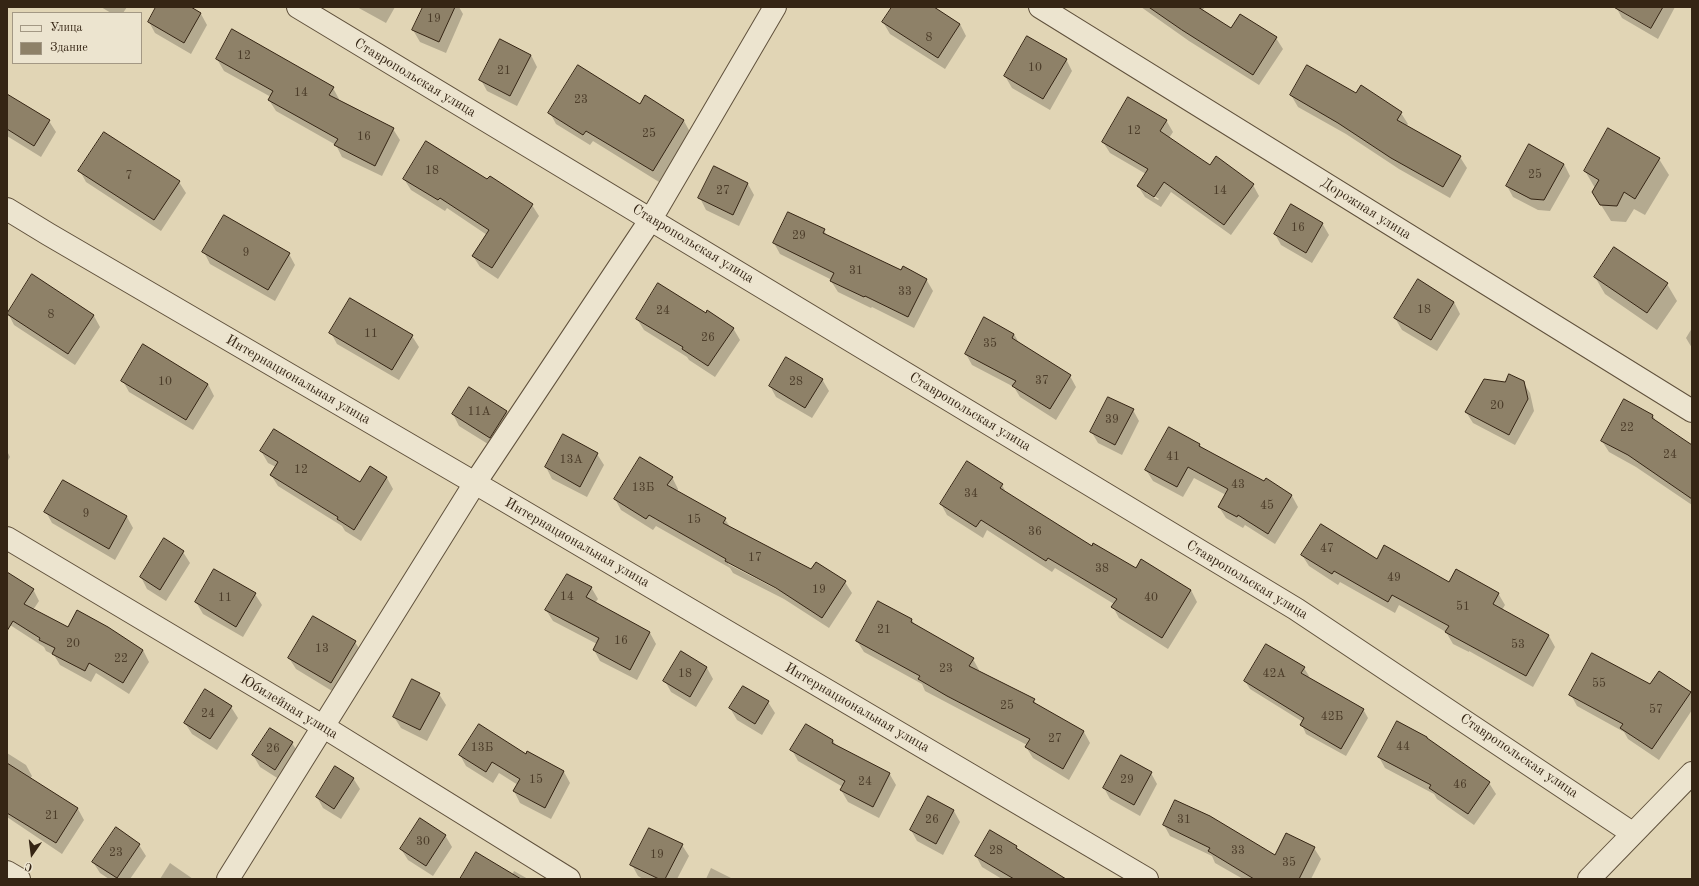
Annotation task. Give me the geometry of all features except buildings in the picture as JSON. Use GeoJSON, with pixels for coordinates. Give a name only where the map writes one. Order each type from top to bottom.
{"type":"FeatureCollection","features":[{"type":"Feature","properties":{"kind":"street","name":"Ставропольская улица"},"geometry":{"type":"LineString","coordinates":[[298,7],[1296,608],[1632,833]]}},
{"type":"Feature","properties":{"kind":"street"},"geometry":{"type":"LineString","coordinates":[[228,879],[324,728],[475,483],[651,219],[775,7]]}},
{"type":"Feature","properties":{"kind":"street","name":"Дорожная улица"},"geometry":{"type":"LineString","coordinates":[[1040,7],[1692,411]]}},
{"type":"Feature","properties":{"kind":"street","name":"Интернациональная улица"},"geometry":{"type":"LineString","coordinates":[[7,209],[1147,879]]}},
{"type":"Feature","properties":{"kind":"street","name":"Юбилейная улица"},"geometry":{"type":"LineString","coordinates":[[7,538],[324,728],[569,879]]}},
{"type":"Feature","properties":{"kind":"street"},"geometry":{"type":"LineString","coordinates":[[1589,879],[1632,833],[1692,773]]}},
{"type":"Feature","properties":{"kind":"street"},"geometry":{"type":"LineString","coordinates":[[7,872],[19,879]]}}]}
